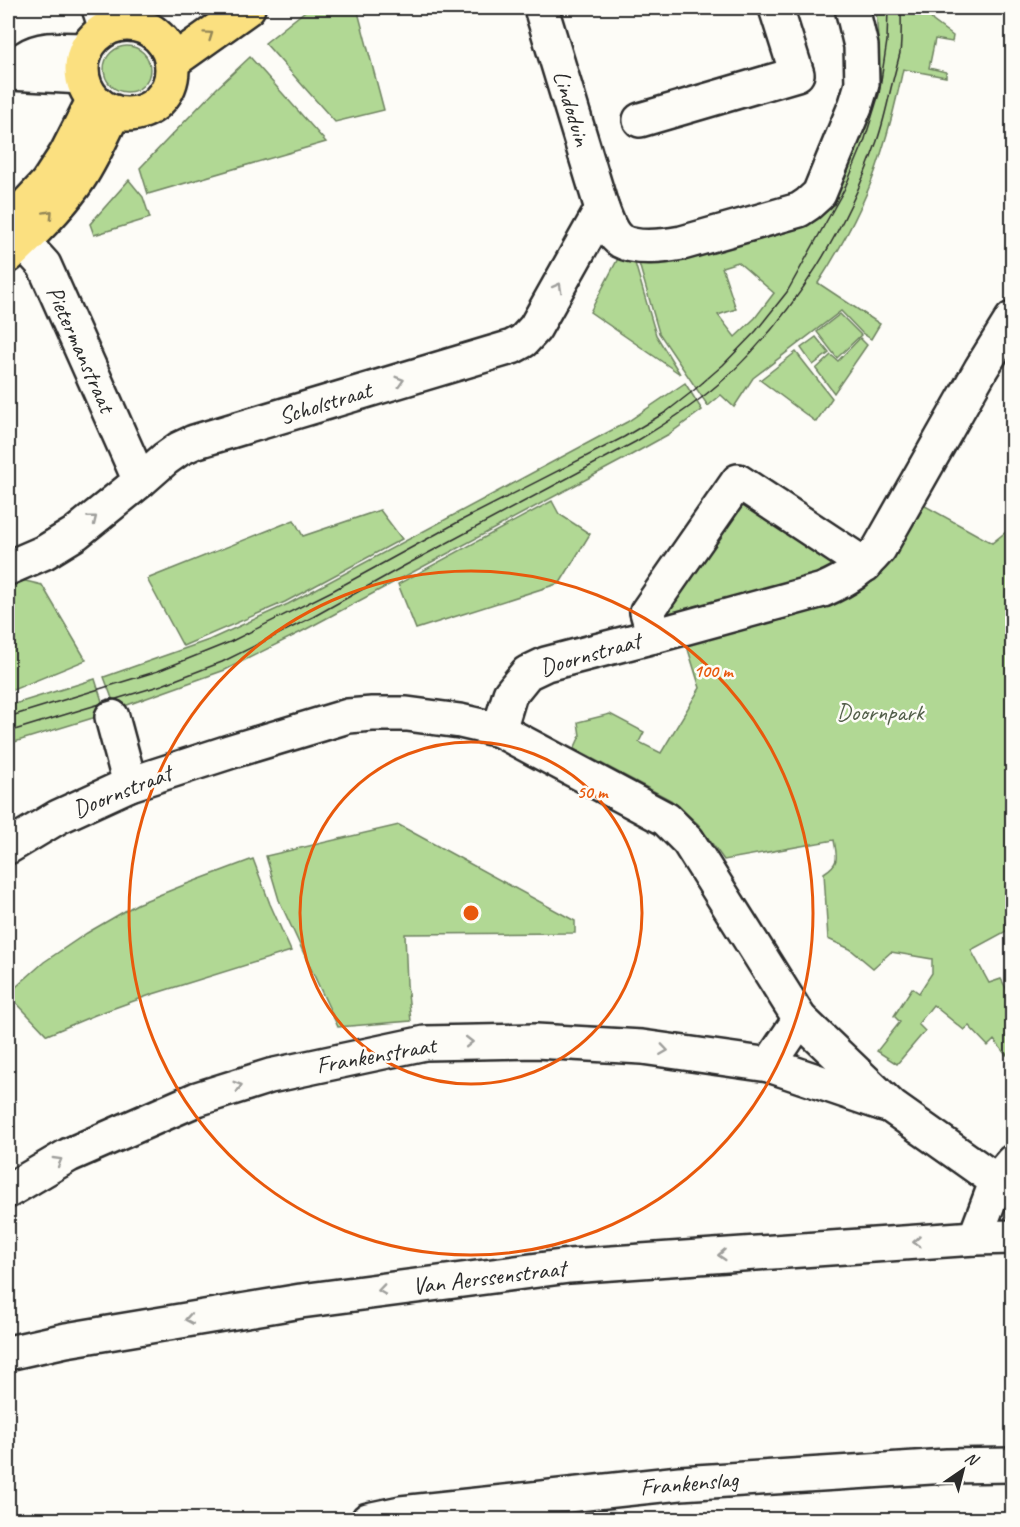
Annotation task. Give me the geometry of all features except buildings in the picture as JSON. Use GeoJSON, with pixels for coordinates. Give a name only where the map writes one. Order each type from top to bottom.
{"type":"FeatureCollection","features":[{"type":"Feature","properties":{"kind":"main road"},"geometry":{"type":"LineString","coordinates":[[165,50],[187,23],[210,8]]}},
{"type":"Feature","properties":{"kind":"main road"},"geometry":{"type":"LineString","coordinates":[[165,50],[248,8]]}},
{"type":"Feature","properties":{"kind":"main road"},"geometry":{"type":"LineString","coordinates":[[11,238],[65,197],[95,151],[97,62],[111,26],[127,24],[144,27],[165,50],[172,74],[169,86],[161,98],[147,109],[131,113],[97,62]]}},
{"type":"Feature","properties":{"kind":"street","name":"Lindoduin"},"geometry":{"type":"LineString","coordinates":[[541,8],[602,209],[611,229],[620,241],[638,246],[663,247],[799,210],[819,194],[862,84],[861,46],[852,8]]}},
{"type":"Feature","properties":{"kind":"street"},"geometry":{"type":"LineString","coordinates":[[640,120],[797,74],[776,8]]}},
{"type":"Feature","properties":{"kind":"street"},"geometry":{"type":"LineString","coordinates":[[9,73],[27,57],[53,49],[97,62]]}},
{"type":"Feature","properties":{"kind":"street","name":"Scholstraat"},"geometry":{"type":"LineString","coordinates":[[8,568],[45,552],[76,533],[178,449],[194,442],[512,347],[523,341],[535,328],[602,209]]}},
{"type":"Feature","properties":{"kind":"street","name":"Pietermanstraat"},"geometry":{"type":"LineString","coordinates":[[11,238],[44,265],[140,481]]}},
{"type":"Feature","properties":{"kind":"street","name":"Doornstraat"},"geometry":{"type":"LineString","coordinates":[[8,847],[58,817],[130,784],[348,716],[407,714],[460,721],[499,730],[510,694],[527,673],[546,664],[823,590],[843,581],[865,565],[879,549],[981,369],[1012,320]]}},
{"type":"Feature","properties":{"kind":"street"},"geometry":{"type":"LineString","coordinates":[[654,636],[647,612],[738,481],[865,565]]}},
{"type":"Feature","properties":{"kind":"street"},"geometry":{"type":"LineString","coordinates":[[112,717],[130,784]]}},
{"type":"Feature","properties":{"kind":"street"},"geometry":{"type":"LineString","coordinates":[[499,730],[666,819],[688,841],[800,1019],[892,1107],[1007,1178],[975,1238]]}},
{"type":"Feature","properties":{"kind":"street"},"geometry":{"type":"LineString","coordinates":[[769,1065],[800,1019]]}},
{"type":"Feature","properties":{"kind":"street","name":"Frankenstraat"},"geometry":{"type":"LineString","coordinates":[[8,1191],[69,1155],[197,1099],[270,1076],[425,1042],[536,1041],[642,1047],[769,1065],[892,1107]]}},
{"type":"Feature","properties":{"kind":"street","name":"Van Aerssenstraat"},"geometry":{"type":"LineString","coordinates":[[8,1353],[66,1340],[301,1301],[569,1266],[1012,1237]]}},
{"type":"Feature","properties":{"kind":"street","name":"Frankenslag"},"geometry":{"type":"LineString","coordinates":[[368,1520],[401,1514],[680,1483],[948,1466],[1012,1465]]}},
{"type":"Feature","properties":{"kind":"green space"},"geometry":{"type":"Polygon","coordinates":[[[309,8],[357,8],[384,110],[335,122],[265,43],[309,8]]]}},
{"type":"Feature","properties":{"kind":"green space"},"geometry":{"type":"Polygon","coordinates":[[[876,8],[924,8],[933,21],[953,36],[952,42],[935,39],[929,68],[946,72],[946,77],[903,69],[887,133],[869,188],[846,237],[818,283],[880,324],[871,339],[841,311],[753,378],[734,407],[721,395],[708,406],[659,333],[634,246],[811,211],[819,217],[843,173],[871,92],[878,40],[876,8]],[[738,262],[722,267],[736,309],[718,315],[735,337],[755,318],[774,293],[738,262]]]}},
{"type":"Feature","properties":{"kind":"green space"},"geometry":{"type":"Polygon","coordinates":[[[127,46],[143,53],[150,69],[143,85],[127,92],[111,85],[104,69],[111,53],[127,46]]]}},
{"type":"Feature","properties":{"kind":"green space"},"geometry":{"type":"Polygon","coordinates":[[[250,57],[326,142],[148,194],[140,168],[250,57]]]}},
{"type":"Feature","properties":{"kind":"green space"},"geometry":{"type":"Polygon","coordinates":[[[129,180],[143,197],[150,218],[94,235],[90,224],[129,180]]]}},
{"type":"Feature","properties":{"kind":"green space"},"geometry":{"type":"Polygon","coordinates":[[[625,245],[630,246],[656,335],[680,374],[590,312],[625,245]]]}},
{"type":"Feature","properties":{"kind":"green space"},"geometry":{"type":"Polygon","coordinates":[[[840,314],[861,335],[837,358],[817,332],[840,314]]]}},
{"type":"Feature","properties":{"kind":"green space"},"geometry":{"type":"Polygon","coordinates":[[[816,337],[829,353],[813,365],[801,348],[816,337]]]}},
{"type":"Feature","properties":{"kind":"green space"},"geometry":{"type":"Polygon","coordinates":[[[860,338],[867,345],[834,393],[816,369],[831,355],[838,361],[860,338]]]}},
{"type":"Feature","properties":{"kind":"green space"},"geometry":{"type":"Polygon","coordinates":[[[796,352],[832,398],[816,422],[760,380],[796,352]]]}},
{"type":"Feature","properties":{"kind":"green space"},"geometry":{"type":"Polygon","coordinates":[[[685,383],[702,410],[669,434],[299,633],[225,670],[116,709],[104,677],[209,640],[288,604],[627,422],[685,383]]]}},
{"type":"Feature","properties":{"kind":"green space","name":"Doornpark"},"geometry":{"type":"Polygon","coordinates":[[[738,481],[865,565],[909,497],[992,543],[1012,527],[1012,931],[1008,930],[971,950],[989,983],[1001,979],[1012,999],[1012,1052],[1006,1055],[994,1040],[988,1046],[969,1026],[964,1030],[933,1005],[918,1024],[925,1031],[897,1064],[877,1051],[900,1022],[894,1016],[912,988],[919,993],[932,973],[932,959],[891,952],[873,968],[850,949],[828,939],[824,873],[835,863],[834,840],[724,860],[698,824],[671,800],[574,749],[580,736],[578,722],[610,714],[644,732],[639,742],[661,753],[700,688],[682,630],[654,636],[647,612],[738,481]]]}},
{"type":"Feature","properties":{"kind":"green space"},"geometry":{"type":"Polygon","coordinates":[[[552,501],[559,514],[590,534],[560,583],[416,629],[398,584],[552,501]]]}},
{"type":"Feature","properties":{"kind":"green space"},"geometry":{"type":"Polygon","coordinates":[[[380,510],[402,539],[285,602],[183,646],[147,579],[294,520],[303,536],[380,510]]]}},
{"type":"Feature","properties":{"kind":"green space"},"geometry":{"type":"Polygon","coordinates":[[[8,578],[42,585],[86,660],[8,692],[8,578]]]}},
{"type":"Feature","properties":{"kind":"green space"},"geometry":{"type":"Polygon","coordinates":[[[95,679],[106,714],[8,744],[8,706],[95,679]]]}},
{"type":"Feature","properties":{"kind":"green space"},"geometry":{"type":"Polygon","coordinates":[[[399,825],[575,921],[575,933],[405,934],[411,1021],[338,1027],[279,900],[266,856],[399,825]]]}},
{"type":"Feature","properties":{"kind":"green space"},"geometry":{"type":"Polygon","coordinates":[[[253,859],[291,951],[153,994],[47,1035],[8,994],[44,962],[87,933],[137,904],[253,859]]]}},
{"type":"Feature","properties":{"kind":"tram line"},"geometry":{"type":"LineString","coordinates":[[8,717],[158,671],[230,642],[334,590],[460,521],[624,437],[666,412],[693,391],[723,365],[756,331],[787,292],[844,190],[864,142],[879,94],[887,41],[888,8]]}},
{"type":"Feature","properties":{"kind":"tram line"},"geometry":{"type":"LineString","coordinates":[[8,732],[162,685],[222,662],[313,617],[635,442],[709,392],[755,348],[798,295],[818,266],[851,205],[885,115],[900,53],[901,8]]}}]}
